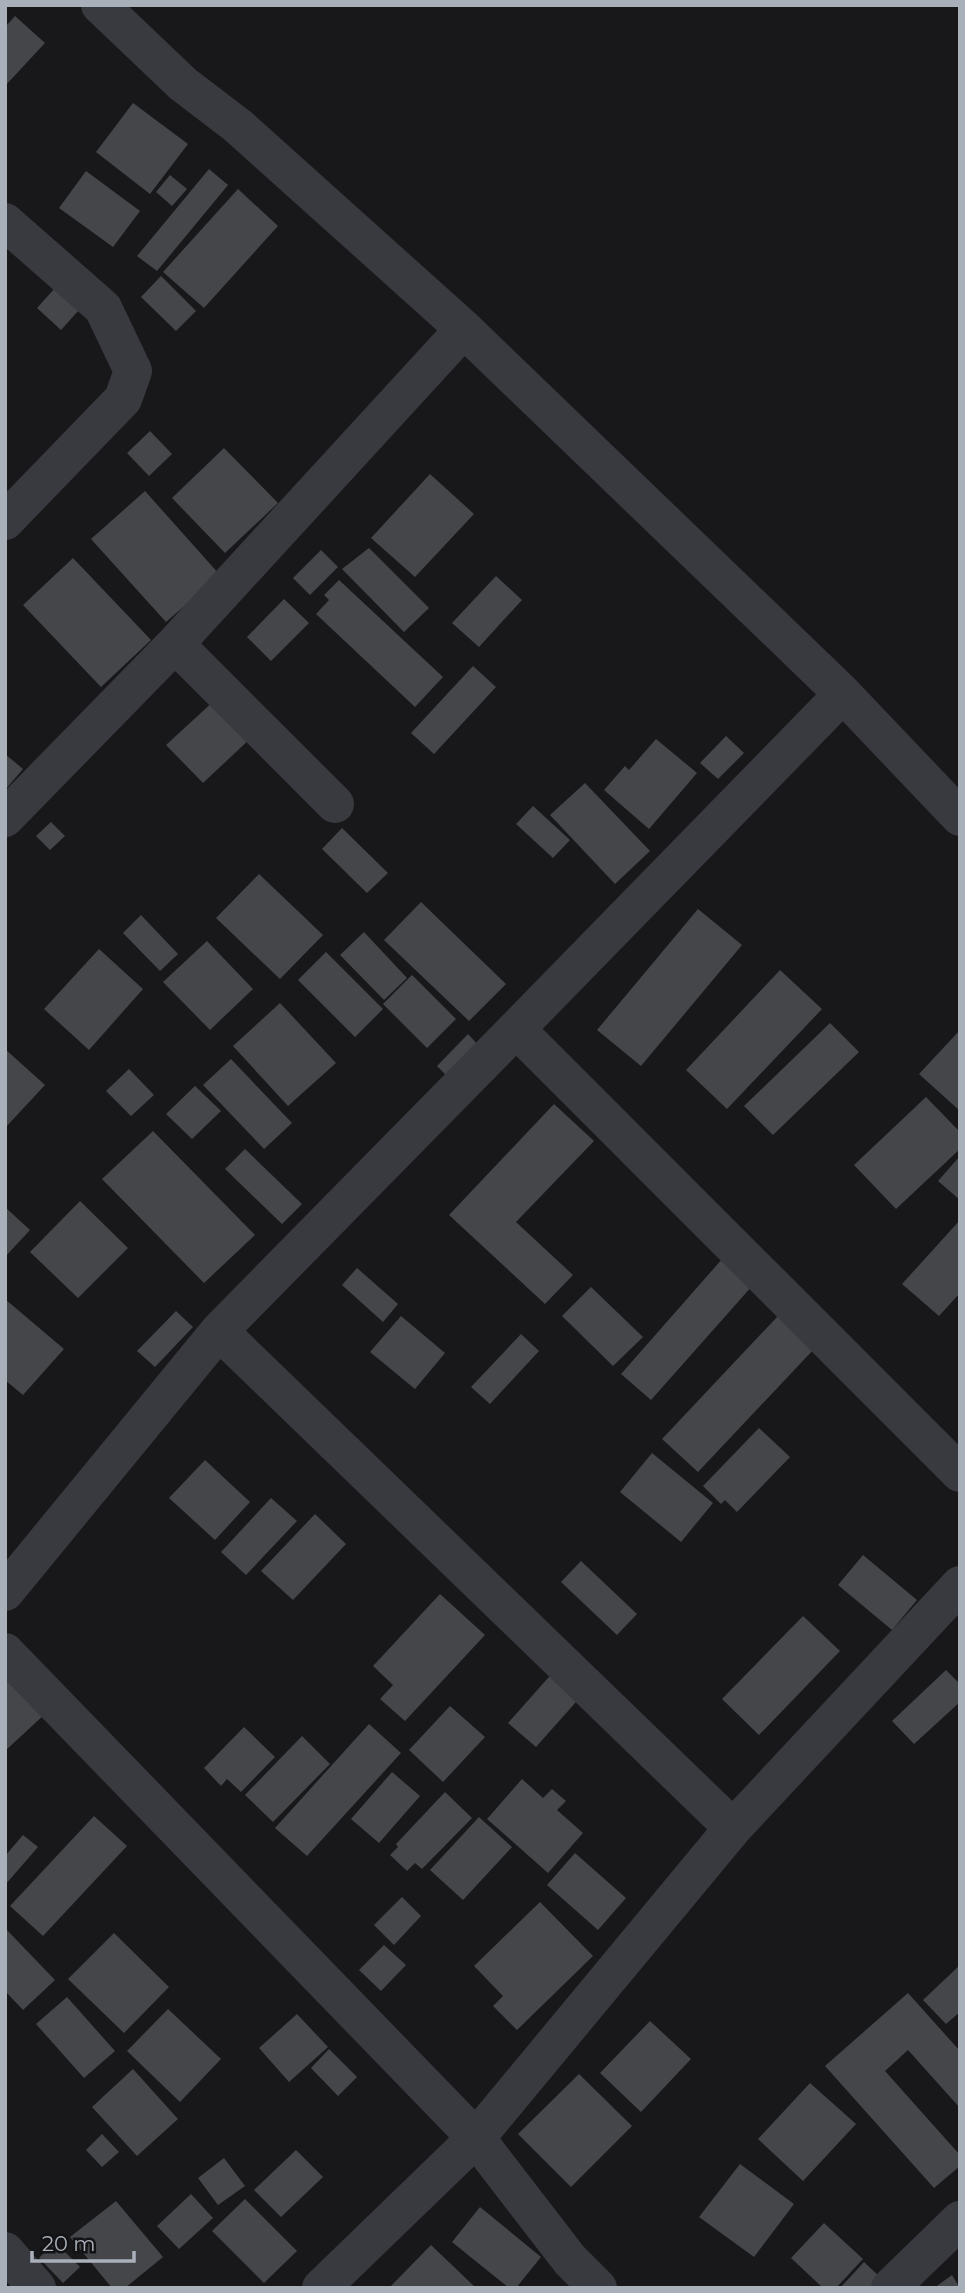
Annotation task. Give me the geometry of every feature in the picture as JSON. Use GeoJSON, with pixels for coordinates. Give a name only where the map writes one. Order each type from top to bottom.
{"type":"FeatureCollection","features":[{"type":"Feature","properties":{"kind":"street"},"geometry":{"type":"LineString","coordinates":[[100,5],[183,84],[238,126],[464,329],[843,694],[960,817]]}},
{"type":"Feature","properties":{"kind":"street"},"geometry":{"type":"LineString","coordinates":[[5,222],[103,308],[133,371],[123,399],[5,520]]}},
{"type":"Feature","properties":{"kind":"street"},"geometry":{"type":"LineString","coordinates":[[5,818],[175,644],[464,329]]}},
{"type":"Feature","properties":{"kind":"street"},"geometry":{"type":"LineString","coordinates":[[175,644],[335,804]]}},
{"type":"Feature","properties":{"kind":"street"},"geometry":{"type":"LineString","coordinates":[[5,1592],[219,1331],[843,694]]}},
{"type":"Feature","properties":{"kind":"street"},"geometry":{"type":"LineString","coordinates":[[516,1029],[960,1473]]}},
{"type":"Feature","properties":{"kind":"street"},"geometry":{"type":"LineString","coordinates":[[219,1331],[733,1828]]}},
{"type":"Feature","properties":{"kind":"street"},"geometry":{"type":"LineString","coordinates":[[321,2288],[476,2138],[733,1828],[960,1585]]}},
{"type":"Feature","properties":{"kind":"street"},"geometry":{"type":"LineString","coordinates":[[5,1652],[476,2138],[570,2260],[598,2288]]}},
{"type":"Feature","properties":{"kind":"street"},"geometry":{"type":"LineString","coordinates":[[890,2288],[960,2220]]}},
{"type":"Feature","properties":{"kind":"street"},"geometry":{"type":"LineString","coordinates":[[5,2251],[37,2288]]}},
{"type":"Feature","properties":{"kind":"building"},"geometry":{"type":"Polygon","coordinates":[[[15,16],[45,43],[5,86],[5,27],[15,16]]]}},
{"type":"Feature","properties":{"kind":"building"},"geometry":{"type":"Polygon","coordinates":[[[133,103],[188,144],[150,194],[96,152],[133,103]]]}},
{"type":"Feature","properties":{"kind":"building"},"geometry":{"type":"Polygon","coordinates":[[[209,169],[228,185],[157,271],[137,256],[209,169]]]}},
{"type":"Feature","properties":{"kind":"building"},"geometry":{"type":"Polygon","coordinates":[[[86,171],[140,211],[113,247],[59,208],[86,171]]]}},
{"type":"Feature","properties":{"kind":"building"},"geometry":{"type":"Polygon","coordinates":[[[170,175],[187,189],[172,206],[156,192],[170,175]]]}},
{"type":"Feature","properties":{"kind":"building"},"geometry":{"type":"Polygon","coordinates":[[[238,189],[278,226],[204,308],[163,272],[238,189]]]}},
{"type":"Feature","properties":{"kind":"building"},"geometry":{"type":"Polygon","coordinates":[[[161,276],[196,311],[176,331],[141,297],[161,276]]]}},
{"type":"Feature","properties":{"kind":"building"},"geometry":{"type":"Polygon","coordinates":[[[55,288],[79,310],[61,330],[37,308],[55,288]]]}},
{"type":"Feature","properties":{"kind":"building"},"geometry":{"type":"Polygon","coordinates":[[[150,431],[172,454],[149,476],[127,453],[150,431]]]}},
{"type":"Feature","properties":{"kind":"building"},"geometry":{"type":"Polygon","coordinates":[[[224,448],[278,503],[225,553],[172,498],[224,448]]]}},
{"type":"Feature","properties":{"kind":"building"},"geometry":{"type":"Polygon","coordinates":[[[430,474],[474,514],[415,577],[371,538],[430,474]]]}},
{"type":"Feature","properties":{"kind":"building"},"geometry":{"type":"Polygon","coordinates":[[[145,491],[220,575],[166,622],[91,539],[145,491]]]}},
{"type":"Feature","properties":{"kind":"building"},"geometry":{"type":"Polygon","coordinates":[[[369,548],[429,608],[404,632],[342,569],[369,548]]]}},
{"type":"Feature","properties":{"kind":"building"},"geometry":{"type":"Polygon","coordinates":[[[321,550],[338,567],[310,595],[293,578],[321,550]]]}},
{"type":"Feature","properties":{"kind":"building"},"geometry":{"type":"Polygon","coordinates":[[[73,558],[151,640],[101,687],[23,605],[73,558]]]}},
{"type":"Feature","properties":{"kind":"building"},"geometry":{"type":"Polygon","coordinates":[[[496,576],[522,600],[479,647],[452,623],[496,576]]]}},
{"type":"Feature","properties":{"kind":"building"},"geometry":{"type":"Polygon","coordinates":[[[339,580],[443,677],[415,707],[316,614],[329,600],[324,595],[339,580]]]}},
{"type":"Feature","properties":{"kind":"building"},"geometry":{"type":"Polygon","coordinates":[[[284,599],[309,623],[271,661],[247,637],[284,599]]]}},
{"type":"Feature","properties":{"kind":"building"},"geometry":{"type":"Polygon","coordinates":[[[473,666],[496,687],[434,754],[411,733],[473,666]]]}},
{"type":"Feature","properties":{"kind":"building"},"geometry":{"type":"Polygon","coordinates":[[[216,699],[252,737],[203,783],[166,745],[216,699]]]}},
{"type":"Feature","properties":{"kind":"building"},"geometry":{"type":"Polygon","coordinates":[[[726,736],[744,753],[718,779],[700,763],[726,736]]]}},
{"type":"Feature","properties":{"kind":"building"},"geometry":{"type":"Polygon","coordinates":[[[656,739],[697,773],[649,829],[604,790],[625,766],[629,770],[656,739]]]}},
{"type":"Feature","properties":{"kind":"building"},"geometry":{"type":"Polygon","coordinates":[[[5,754],[23,769],[5,790],[5,754]]]}},
{"type":"Feature","properties":{"kind":"building"},"geometry":{"type":"Polygon","coordinates":[[[585,783],[650,851],[615,884],[550,815],[585,783]]]}},
{"type":"Feature","properties":{"kind":"building"},"geometry":{"type":"Polygon","coordinates":[[[533,806],[570,840],[553,858],[516,824],[533,806]]]}},
{"type":"Feature","properties":{"kind":"building"},"geometry":{"type":"Polygon","coordinates":[[[51,822],[65,836],[50,850],[36,836],[51,822]]]}},
{"type":"Feature","properties":{"kind":"building"},"geometry":{"type":"Polygon","coordinates":[[[342,828],[388,873],[367,893],[322,849],[342,828]]]}},
{"type":"Feature","properties":{"kind":"building"},"geometry":{"type":"Polygon","coordinates":[[[259,874],[323,935],[280,979],[216,918],[259,874]]]}},
{"type":"Feature","properties":{"kind":"building"},"geometry":{"type":"Polygon","coordinates":[[[421,902],[506,984],[469,1021],[384,940],[421,902]]]}},
{"type":"Feature","properties":{"kind":"building"},"geometry":{"type":"Polygon","coordinates":[[[698,909],[742,945],[641,1066],[597,1030],[698,909]]]}},
{"type":"Feature","properties":{"kind":"building"},"geometry":{"type":"Polygon","coordinates":[[[141,915],[178,954],[160,971],[123,933],[141,915]]]}},
{"type":"Feature","properties":{"kind":"building"},"geometry":{"type":"Polygon","coordinates":[[[364,932],[407,978],[384,1000],[340,955],[364,932]]]}},
{"type":"Feature","properties":{"kind":"building"},"geometry":{"type":"Polygon","coordinates":[[[207,941],[253,989],[210,1030],[163,982],[207,941]]]}},
{"type":"Feature","properties":{"kind":"building"},"geometry":{"type":"Polygon","coordinates":[[[99,949],[143,989],[89,1050],[44,1009],[99,949]]]}},
{"type":"Feature","properties":{"kind":"building"},"geometry":{"type":"Polygon","coordinates":[[[326,952],[383,1009],[355,1037],[298,980],[326,952]]]}},
{"type":"Feature","properties":{"kind":"building"},"geometry":{"type":"Polygon","coordinates":[[[780,970],[822,1009],[727,1109],[686,1070],[780,970]]]}},
{"type":"Feature","properties":{"kind":"building"},"geometry":{"type":"Polygon","coordinates":[[[412,975],[456,1019],[427,1048],[383,1004],[412,975]]]}},
{"type":"Feature","properties":{"kind":"building"},"geometry":{"type":"Polygon","coordinates":[[[280,1003],[336,1063],[288,1106],[233,1046],[280,1003]]]}},
{"type":"Feature","properties":{"kind":"building"},"geometry":{"type":"Polygon","coordinates":[[[830,1023],[859,1052],[773,1135],[744,1106],[830,1023]]]}},
{"type":"Feature","properties":{"kind":"building"},"geometry":{"type":"Polygon","coordinates":[[[960,1030],[960,1111],[919,1074],[960,1030]]]}},
{"type":"Feature","properties":{"kind":"building"},"geometry":{"type":"Polygon","coordinates":[[[468,1034],[480,1047],[449,1078],[437,1066],[468,1034]]]}},
{"type":"Feature","properties":{"kind":"building"},"geometry":{"type":"Polygon","coordinates":[[[5,1049],[45,1085],[5,1128],[5,1049]]]}},
{"type":"Feature","properties":{"kind":"building"},"geometry":{"type":"Polygon","coordinates":[[[231,1059],[292,1123],[264,1149],[203,1085],[231,1059]]]}},
{"type":"Feature","properties":{"kind":"building"},"geometry":{"type":"Polygon","coordinates":[[[129,1069],[154,1095],[131,1116],[106,1091],[129,1069]]]}},
{"type":"Feature","properties":{"kind":"building"},"geometry":{"type":"Polygon","coordinates":[[[195,1086],[221,1111],[192,1139],[166,1114],[195,1086]]]}},
{"type":"Feature","properties":{"kind":"building"},"geometry":{"type":"Polygon","coordinates":[[[926,1097],[960,1132],[960,1149],[896,1209],[854,1165],[926,1097]]]}},
{"type":"Feature","properties":{"kind":"building"},"geometry":{"type":"Polygon","coordinates":[[[554,1104],[594,1141],[516,1222],[573,1275],[545,1304],[449,1215],[554,1104]]]}},
{"type":"Feature","properties":{"kind":"building"},"geometry":{"type":"Polygon","coordinates":[[[153,1131],[255,1235],[204,1283],[102,1179],[153,1131]]]}},
{"type":"Feature","properties":{"kind":"building"},"geometry":{"type":"Polygon","coordinates":[[[245,1149],[302,1204],[282,1224],[225,1169],[245,1149]]]}},
{"type":"Feature","properties":{"kind":"building"},"geometry":{"type":"Polygon","coordinates":[[[960,1156],[960,1200],[938,1181],[960,1156]]]}},
{"type":"Feature","properties":{"kind":"building"},"geometry":{"type":"Polygon","coordinates":[[[80,1201],[128,1248],[78,1298],[30,1252],[80,1201]]]}},
{"type":"Feature","properties":{"kind":"building"},"geometry":{"type":"Polygon","coordinates":[[[5,1207],[30,1230],[5,1257],[5,1207]]]}},
{"type":"Feature","properties":{"kind":"building"},"geometry":{"type":"Polygon","coordinates":[[[960,1220],[960,1293],[939,1316],[902,1284],[960,1220]]]}},
{"type":"Feature","properties":{"kind":"building"},"geometry":{"type":"Polygon","coordinates":[[[723,1258],[753,1285],[651,1400],[621,1374],[723,1258]]]}},
{"type":"Feature","properties":{"kind":"building"},"geometry":{"type":"Polygon","coordinates":[[[357,1268],[398,1304],[383,1322],[342,1285],[357,1268]]]}},
{"type":"Feature","properties":{"kind":"building"},"geometry":{"type":"Polygon","coordinates":[[[591,1287],[643,1337],[613,1366],[562,1316],[591,1287]]]}},
{"type":"Feature","properties":{"kind":"building"},"geometry":{"type":"Polygon","coordinates":[[[5,1299],[64,1349],[23,1395],[5,1380],[5,1299]]]}},
{"type":"Feature","properties":{"kind":"building"},"geometry":{"type":"Polygon","coordinates":[[[176,1311],[193,1327],[155,1367],[137,1351],[176,1311]]]}},
{"type":"Feature","properties":{"kind":"building"},"geometry":{"type":"Polygon","coordinates":[[[401,1316],[445,1353],[415,1389],[370,1352],[401,1316]]]}},
{"type":"Feature","properties":{"kind":"building"},"geometry":{"type":"Polygon","coordinates":[[[778,1316],[814,1349],[698,1472],[662,1439],[778,1316]]]}},
{"type":"Feature","properties":{"kind":"building"},"geometry":{"type":"Polygon","coordinates":[[[521,1334],[539,1351],[490,1404],[471,1387],[521,1334]]]}},
{"type":"Feature","properties":{"kind":"building"},"geometry":{"type":"Polygon","coordinates":[[[759,1428],[790,1457],[737,1512],[725,1500],[721,1504],[703,1486],[759,1428]]]}},
{"type":"Feature","properties":{"kind":"building"},"geometry":{"type":"Polygon","coordinates":[[[652,1453],[713,1503],[681,1542],[620,1492],[652,1453]]]}},
{"type":"Feature","properties":{"kind":"building"},"geometry":{"type":"Polygon","coordinates":[[[205,1460],[250,1502],[215,1540],[169,1498],[205,1460]]]}},
{"type":"Feature","properties":{"kind":"building"},"geometry":{"type":"Polygon","coordinates":[[[271,1498],[297,1521],[246,1575],[221,1552],[271,1498]]]}},
{"type":"Feature","properties":{"kind":"building"},"geometry":{"type":"Polygon","coordinates":[[[315,1514],[346,1544],[293,1600],[261,1571],[315,1514]]]}},
{"type":"Feature","properties":{"kind":"building"},"geometry":{"type":"Polygon","coordinates":[[[863,1555],[917,1600],[892,1630],[838,1585],[863,1555]]]}},
{"type":"Feature","properties":{"kind":"building"},"geometry":{"type":"Polygon","coordinates":[[[581,1561],[637,1614],[617,1635],[561,1582],[581,1561]]]}},
{"type":"Feature","properties":{"kind":"building"},"geometry":{"type":"Polygon","coordinates":[[[440,1594],[485,1635],[405,1721],[380,1699],[393,1685],[373,1666],[440,1594]]]}},
{"type":"Feature","properties":{"kind":"building"},"geometry":{"type":"Polygon","coordinates":[[[803,1616],[840,1651],[759,1735],[722,1699],[803,1616]]]}},
{"type":"Feature","properties":{"kind":"building"},"geometry":{"type":"Polygon","coordinates":[[[556,1669],[584,1693],[536,1747],[508,1723],[556,1669]]]}},
{"type":"Feature","properties":{"kind":"building"},"geometry":{"type":"Polygon","coordinates":[[[946,1670],[960,1684],[960,1702],[914,1744],[892,1721],[946,1670]]]}},
{"type":"Feature","properties":{"kind":"building"},"geometry":{"type":"Polygon","coordinates":[[[10,1678],[45,1714],[5,1751],[5,1682],[10,1678]]]}},
{"type":"Feature","properties":{"kind":"building"},"geometry":{"type":"Polygon","coordinates":[[[450,1706],[485,1737],[443,1782],[409,1750],[450,1706]]]}},
{"type":"Feature","properties":{"kind":"building"},"geometry":{"type":"Polygon","coordinates":[[[369,1724],[401,1753],[307,1856],[275,1828],[369,1724]]]}},
{"type":"Feature","properties":{"kind":"building"},"geometry":{"type":"Polygon","coordinates":[[[244,1727],[275,1757],[241,1792],[227,1779],[221,1786],[204,1768],[244,1727]]]}},
{"type":"Feature","properties":{"kind":"building"},"geometry":{"type":"Polygon","coordinates":[[[302,1736],[330,1764],[273,1822],[245,1795],[302,1736]]]}},
{"type":"Feature","properties":{"kind":"building"},"geometry":{"type":"Polygon","coordinates":[[[392,1772],[420,1796],[379,1843],[351,1819],[392,1772]]]}},
{"type":"Feature","properties":{"kind":"building"},"geometry":{"type":"Polygon","coordinates":[[[522,1779],[543,1798],[552,1789],[566,1801],[557,1810],[583,1833],[548,1873],[487,1819],[522,1779]]]}},
{"type":"Feature","properties":{"kind":"building"},"geometry":{"type":"Polygon","coordinates":[[[445,1792],[472,1818],[422,1869],[415,1863],[407,1871],[390,1855],[398,1847],[396,1844],[445,1792]]]}},
{"type":"Feature","properties":{"kind":"building"},"geometry":{"type":"Polygon","coordinates":[[[94,1816],[127,1846],[43,1936],[10,1906],[94,1816]]]}},
{"type":"Feature","properties":{"kind":"building"},"geometry":{"type":"Polygon","coordinates":[[[479,1817],[512,1847],[463,1900],[430,1870],[479,1817]]]}},
{"type":"Feature","properties":{"kind":"building"},"geometry":{"type":"Polygon","coordinates":[[[23,1835],[38,1847],[5,1885],[5,1856],[23,1835]]]}},
{"type":"Feature","properties":{"kind":"building"},"geometry":{"type":"Polygon","coordinates":[[[575,1853],[626,1898],[598,1930],[547,1885],[575,1853]]]}},
{"type":"Feature","properties":{"kind":"building"},"geometry":{"type":"Polygon","coordinates":[[[402,1897],[421,1916],[394,1945],[374,1925],[402,1897]]]}},
{"type":"Feature","properties":{"kind":"building"},"geometry":{"type":"Polygon","coordinates":[[[540,1902],[593,1956],[517,2030],[493,2006],[503,1996],[474,1966],[540,1902]]]}},
{"type":"Feature","properties":{"kind":"building"},"geometry":{"type":"Polygon","coordinates":[[[5,1928],[55,1980],[23,2010],[5,1991],[5,1928]]]}},
{"type":"Feature","properties":{"kind":"building"},"geometry":{"type":"Polygon","coordinates":[[[114,1933],[169,1987],[124,2033],[68,1979],[114,1933]]]}},
{"type":"Feature","properties":{"kind":"building"},"geometry":{"type":"Polygon","coordinates":[[[384,1945],[406,1965],[381,1991],[359,1970],[384,1945]]]}},
{"type":"Feature","properties":{"kind":"building"},"geometry":{"type":"Polygon","coordinates":[[[960,1965],[960,2012],[946,2024],[923,2000],[960,1965]]]}},
{"type":"Feature","properties":{"kind":"building"},"geometry":{"type":"Polygon","coordinates":[[[908,1993],[960,2051],[960,2108],[908,2050],[885,2071],[960,2155],[960,2166],[934,2188],[825,2066],[908,1993]]]}},
{"type":"Feature","properties":{"kind":"building"},"geometry":{"type":"Polygon","coordinates":[[[67,1997],[115,2051],[84,2078],[36,2024],[67,1997]]]}},
{"type":"Feature","properties":{"kind":"building"},"geometry":{"type":"Polygon","coordinates":[[[168,2009],[221,2059],[180,2102],[127,2051],[168,2009]]]}},
{"type":"Feature","properties":{"kind":"building"},"geometry":{"type":"Polygon","coordinates":[[[297,2014],[328,2047],[289,2082],[259,2048],[297,2014]]]}},
{"type":"Feature","properties":{"kind":"building"},"geometry":{"type":"Polygon","coordinates":[[[650,2021],[691,2059],[641,2112],[600,2073],[650,2021]]]}},
{"type":"Feature","properties":{"kind":"building"},"geometry":{"type":"Polygon","coordinates":[[[329,2049],[357,2077],[338,2096],[311,2068],[329,2049]]]}},
{"type":"Feature","properties":{"kind":"building"},"geometry":{"type":"Polygon","coordinates":[[[133,2069],[178,2119],[137,2156],[92,2107],[133,2069]]]}},
{"type":"Feature","properties":{"kind":"building"},"geometry":{"type":"Polygon","coordinates":[[[579,2074],[632,2126],[571,2187],[518,2134],[579,2074]]]}},
{"type":"Feature","properties":{"kind":"building"},"geometry":{"type":"Polygon","coordinates":[[[810,2083],[856,2124],[803,2181],[758,2139],[810,2083]]]}},
{"type":"Feature","properties":{"kind":"building"},"geometry":{"type":"Polygon","coordinates":[[[102,2134],[119,2152],[102,2167],[86,2150],[102,2134]]]}},
{"type":"Feature","properties":{"kind":"building"},"geometry":{"type":"Polygon","coordinates":[[[296,2150],[323,2177],[281,2217],[254,2190],[296,2150]]]}},
{"type":"Feature","properties":{"kind":"building"},"geometry":{"type":"Polygon","coordinates":[[[224,2158],[245,2186],[218,2205],[198,2178],[224,2158]]]}},
{"type":"Feature","properties":{"kind":"building"},"geometry":{"type":"Polygon","coordinates":[[[740,2164],[794,2204],[754,2257],[699,2217],[740,2164]]]}},
{"type":"Feature","properties":{"kind":"building"},"geometry":{"type":"Polygon","coordinates":[[[191,2194],[213,2218],[179,2249],[157,2226],[191,2194]]]}},
{"type":"Feature","properties":{"kind":"building"},"geometry":{"type":"Polygon","coordinates":[[[245,2199],[297,2251],[264,2283],[212,2231],[245,2199]]]}},
{"type":"Feature","properties":{"kind":"building"},"geometry":{"type":"Polygon","coordinates":[[[116,2201],[163,2257],[125,2288],[112,2288],[70,2237],[116,2201]]]}},
{"type":"Feature","properties":{"kind":"building"},"geometry":{"type":"Polygon","coordinates":[[[480,2207],[541,2257],[516,2288],[509,2288],[452,2242],[480,2207]]]}},
{"type":"Feature","properties":{"kind":"building"},"geometry":{"type":"Polygon","coordinates":[[[824,2223],[863,2259],[836,2288],[823,2288],[791,2258],[824,2223]]]}},
{"type":"Feature","properties":{"kind":"building"},"geometry":{"type":"Polygon","coordinates":[[[55,2242],[80,2267],[63,2283],[39,2258],[55,2242]]]}},
{"type":"Feature","properties":{"kind":"building"},"geometry":{"type":"Polygon","coordinates":[[[431,2245],[476,2288],[389,2288],[431,2245]]]}},
{"type":"Feature","properties":{"kind":"building"},"geometry":{"type":"Polygon","coordinates":[[[864,2262],[881,2278],[871,2288],[840,2288],[864,2262]]]}},
{"type":"Feature","properties":{"kind":"building"},"geometry":{"type":"Polygon","coordinates":[[[952,2275],[960,2288],[934,2288],[952,2275]]]}}]}
